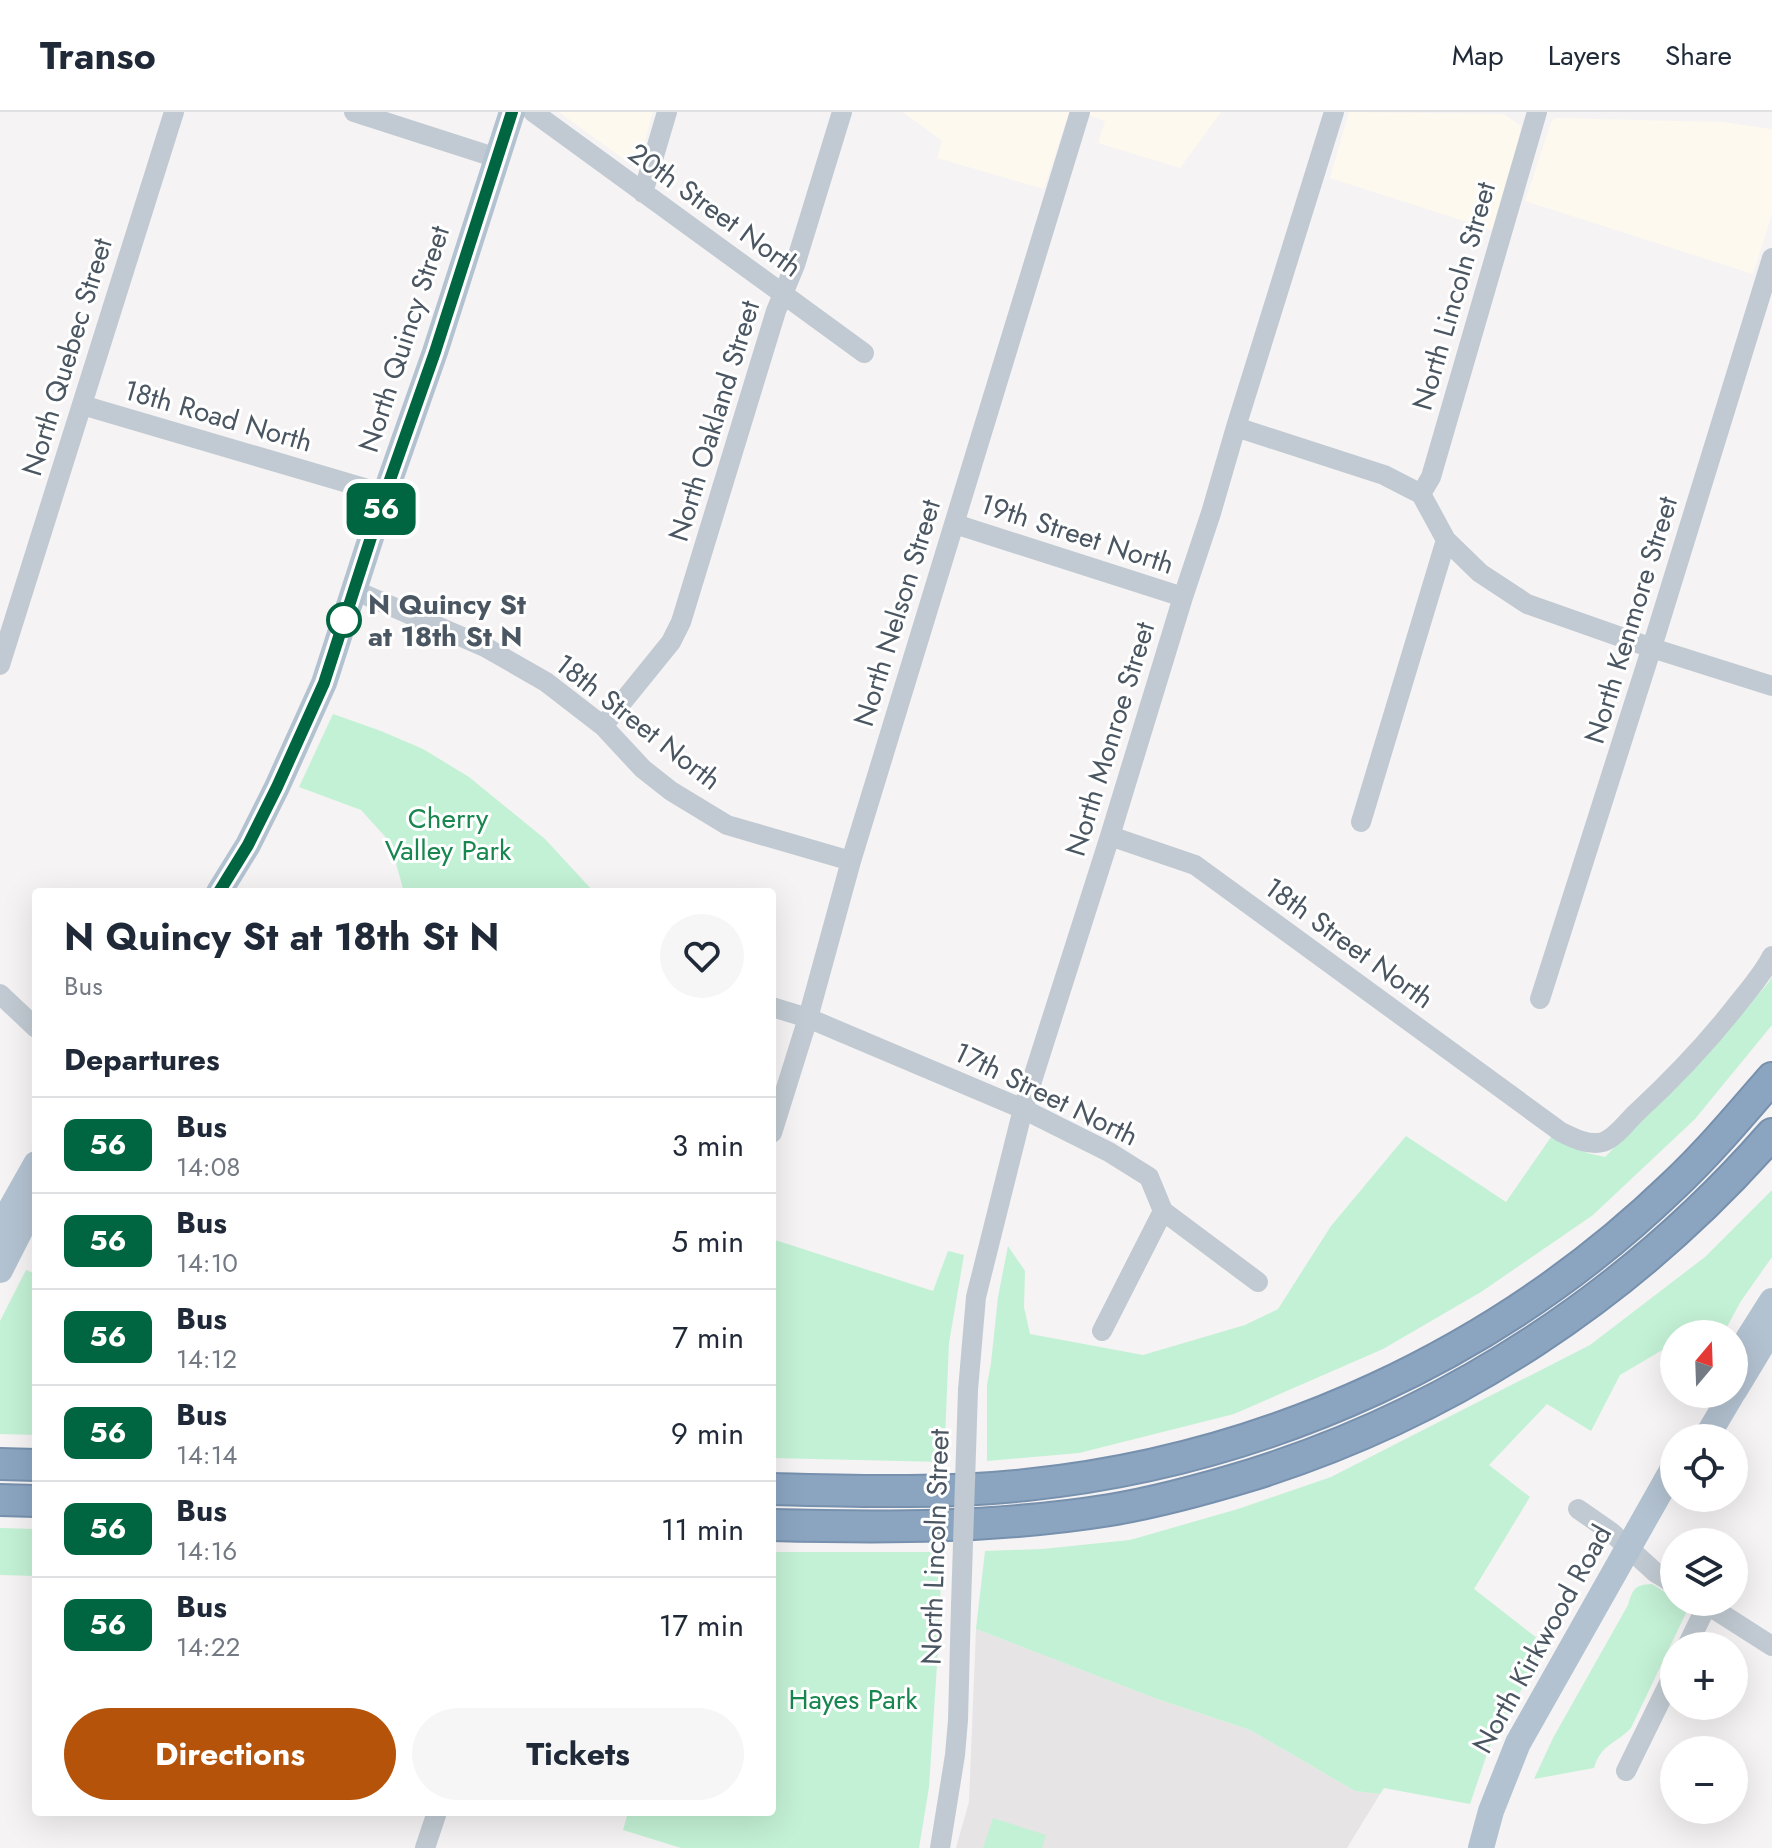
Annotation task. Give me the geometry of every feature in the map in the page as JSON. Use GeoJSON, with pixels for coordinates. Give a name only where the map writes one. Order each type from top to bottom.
{"type":"FeatureCollection","features":[{"type":"Feature","properties":{"kind":"highway"},"geometry":{"type":"LineString","coordinates":[[776,1489],[873,1492],[970,1490],[1092,1476],[1213,1450],[1329,1409],[1444,1355],[1575,1270],[1672,1188],[1772,1078]]}},
{"type":"Feature","properties":{"kind":"highway"},"geometry":{"type":"LineString","coordinates":[[776,1525],[912,1527],[990,1524],[1145,1503],[1227,1482],[1353,1438],[1462,1386],[1569,1318],[1670,1239],[1772,1134]]}},
{"type":"Feature","properties":{"kind":"highway"},"geometry":{"type":"LineString","coordinates":[[1715,1196],[1772,1154]]}},
{"type":"Feature","properties":{"kind":"highway"},"geometry":{"type":"LineString","coordinates":[[0,1464],[32,1465]]}},
{"type":"Feature","properties":{"kind":"highway"},"geometry":{"type":"LineString","coordinates":[[0,1500],[32,1501]]}},
{"type":"Feature","properties":{"kind":"main road","name":"North Quincy Street"},"geometry":{"type":"LineString","coordinates":[[221,888],[248,845],[324,683],[512,112]]}},
{"type":"Feature","properties":{"kind":"main road"},"geometry":{"type":"LineString","coordinates":[[0,1228],[32,1171]]}},
{"type":"Feature","properties":{"kind":"main road"},"geometry":{"type":"LineString","coordinates":[[0,1270],[32,1207]]}},
{"type":"Feature","properties":{"kind":"main road"},"geometry":{"type":"LineString","coordinates":[[1748,1340],[1772,1301]]}},
{"type":"Feature","properties":{"kind":"main road"},"geometry":{"type":"LineString","coordinates":[[1748,1367],[1772,1328]]}},
{"type":"Feature","properties":{"kind":"main road","name":"North Kirkwood Road"},"geometry":{"type":"LineString","coordinates":[[1494,1848],[1511,1791],[1530,1749],[1660,1496]]}},
{"type":"Feature","properties":{"kind":"main road","name":"North Kirkwood Road"},"geometry":{"type":"LineString","coordinates":[[1481,1848],[1491,1811],[1518,1743],[1633,1552],[1661,1512]]}},
{"type":"Feature","properties":{"kind":"street","name":"North Quebec Street"},"geometry":{"type":"LineString","coordinates":[[0,665],[174,112]]}},
{"type":"Feature","properties":{"kind":"street"},"geometry":{"type":"LineString","coordinates":[[354,112],[497,158]]}},
{"type":"Feature","properties":{"kind":"street","name":"20th Street North"},"geometry":{"type":"LineString","coordinates":[[533,112],[864,353]]}},
{"type":"Feature","properties":{"kind":"street"},"geometry":{"type":"LineString","coordinates":[[643,193],[667,112]]}},
{"type":"Feature","properties":{"kind":"street","name":"North Oakland Street"},"geometry":{"type":"LineString","coordinates":[[603,726],[671,642],[681,622],[776,311],[795,265],[842,112]]}},
{"type":"Feature","properties":{"kind":"street","name":"North Nelson Street"},"geometry":{"type":"LineString","coordinates":[[776,1120],[851,861],[1080,112]]}},
{"type":"Feature","properties":{"kind":"street","name":"North Monroe Street"},"geometry":{"type":"LineString","coordinates":[[968,1390],[976,1297],[1023,1109],[1334,112]]}},
{"type":"Feature","properties":{"kind":"street","name":"North Lincoln Street"},"geometry":{"type":"LineString","coordinates":[[1421,494],[1431,477],[1537,112]]}},
{"type":"Feature","properties":{"kind":"street","name":"North Kenmore Street"},"geometry":{"type":"LineString","coordinates":[[1540,999],[1772,258]]}},
{"type":"Feature","properties":{"kind":"street","name":"18th Road North"},"geometry":{"type":"LineString","coordinates":[[82,405],[385,494]]}},
{"type":"Feature","properties":{"kind":"street"},"geometry":{"type":"LineString","coordinates":[[1236,427],[1384,475],[1421,494],[1446,540],[1480,573],[1527,604],[1772,686]]}},
{"type":"Feature","properties":{"kind":"street","name":"19th Street North"},"geometry":{"type":"LineString","coordinates":[[955,524],[1183,597]]}},
{"type":"Feature","properties":{"kind":"street"},"geometry":{"type":"LineString","coordinates":[[1361,822],[1446,540]]}},
{"type":"Feature","properties":{"kind":"street","name":"18th Street North"},"geometry":{"type":"LineString","coordinates":[[354,590],[485,647],[546,682],[603,726],[643,769],[727,825],[851,861]]}},
{"type":"Feature","properties":{"kind":"street","name":"18th Street North"},"geometry":{"type":"LineString","coordinates":[[1110,836],[1195,865],[1561,1132],[1590,1142],[1603,1142],[1613,1136],[1661,1089],[1722,1024],[1772,956]]}},
{"type":"Feature","properties":{"kind":"street"},"geometry":{"type":"LineString","coordinates":[[0,994],[32,1024]]}},
{"type":"Feature","properties":{"kind":"street","name":"17th Street North"},"geometry":{"type":"LineString","coordinates":[[776,1008],[808,1018],[1023,1109],[1109,1152],[1149,1177],[1163,1211],[1258,1282]]}},
{"type":"Feature","properties":{"kind":"street"},"geometry":{"type":"LineString","coordinates":[[1102,1331],[1163,1211]]}},
{"type":"Feature","properties":{"kind":"street","name":"North Lincoln Street"},"geometry":{"type":"LineString","coordinates":[[940,1848],[958,1720],[968,1390]]}},
{"type":"Feature","properties":{"kind":"street"},"geometry":{"type":"LineString","coordinates":[[1578,1509],[1611,1532],[1660,1575]]}},
{"type":"Feature","properties":{"kind":"street"},"geometry":{"type":"LineString","coordinates":[[1725,1616],[1772,1646]]}},
{"type":"Feature","properties":{"kind":"street"},"geometry":{"type":"LineString","coordinates":[[1626,1771],[1660,1702]]}},
{"type":"Feature","properties":{"kind":"street"},"geometry":{"type":"LineString","coordinates":[[425,1848],[436,1816]]}},
{"type":"Feature","properties":{"kind":"shaded area"},"geometry":{"type":"Polygon","coordinates":[[[559,112],[653,112],[637,169],[559,112]]]}},
{"type":"Feature","properties":{"kind":"shaded area"},"geometry":{"type":"Polygon","coordinates":[[[903,112],[1069,112],[1044,189],[937,158],[942,141],[903,112]]]}},
{"type":"Feature","properties":{"kind":"shaded area"},"geometry":{"type":"Polygon","coordinates":[[[1089,112],[1221,112],[1180,168],[1098,143],[1105,121],[1088,115],[1089,112]]]}},
{"type":"Feature","properties":{"kind":"shaded area"},"geometry":{"type":"Polygon","coordinates":[[[1349,112],[1504,114],[1521,126],[1492,230],[1330,178],[1349,112]]]}},
{"type":"Feature","properties":{"kind":"shaded area"},"geometry":{"type":"Polygon","coordinates":[[[1552,120],[1722,122],[1772,129],[1772,214],[1753,274],[1525,201],[1552,120]]]}},
{"type":"Feature","properties":{"kind":"shaded area"},"geometry":{"type":"Polygon","coordinates":[[[976,1629],[1157,1699],[1250,1730],[1355,1791],[1380,1794],[1347,1848],[956,1848],[969,1802],[976,1629]]]}},
{"type":"Feature","properties":{"kind":"green space","name":"Cherry Valley Park"},"geometry":{"type":"Polygon","coordinates":[[[333,714],[423,749],[469,777],[545,839],[590,888],[403,888],[390,842],[361,810],[299,787],[333,714]]]}},
{"type":"Feature","properties":{"kind":"green space"},"geometry":{"type":"Polygon","coordinates":[[[1772,976],[1772,1025],[1695,1119],[1593,1215],[1481,1292],[1383,1349],[1234,1414],[1079,1453],[987,1461],[987,1385],[1008,1246],[1025,1271],[1024,1307],[1030,1334],[1143,1355],[1245,1325],[1278,1309],[1331,1226],[1406,1136],[1506,1202],[1551,1137],[1587,1153],[1605,1157],[1725,1033],[1772,976]]]}},
{"type":"Feature","properties":{"kind":"green space"},"geometry":{"type":"Polygon","coordinates":[[[1772,1190],[1772,1257],[1731,1320],[1660,1320],[1660,1351],[1620,1375],[1591,1431],[1547,1404],[1489,1465],[1530,1497],[1474,1589],[1546,1645],[1489,1748],[1470,1804],[1384,1788],[1380,1794],[1355,1791],[1250,1730],[1157,1699],[976,1629],[985,1551],[1130,1540],[1238,1509],[1331,1477],[1590,1345],[1705,1257],[1772,1190]]]}},
{"type":"Feature","properties":{"kind":"green space"},"geometry":{"type":"Polygon","coordinates":[[[776,1240],[933,1291],[948,1251],[964,1255],[949,1343],[944,1462],[776,1458],[776,1240]]]}},
{"type":"Feature","properties":{"kind":"green space"},"geometry":{"type":"Polygon","coordinates":[[[26,1270],[32,1272],[32,1435],[0,1434],[0,1321],[26,1270]]]}},
{"type":"Feature","properties":{"kind":"green space"},"geometry":{"type":"Polygon","coordinates":[[[0,1528],[32,1529],[32,1576],[0,1575],[0,1528]]]}},
{"type":"Feature","properties":{"kind":"green space","name":"Hayes Park"},"geometry":{"type":"Polygon","coordinates":[[[776,1552],[941,1552],[940,1619],[929,1787],[919,1848],[681,1848],[623,1830],[627,1816],[776,1816],[776,1552]]]}},
{"type":"Feature","properties":{"kind":"green space"},"geometry":{"type":"Polygon","coordinates":[[[1652,1584],[1660,1589],[1660,1616],[1685,1616],[1677,1632],[1660,1632],[1660,1667],[1631,1728],[1605,1749],[1594,1768],[1534,1779],[1633,1591],[1642,1585],[1652,1584]]]}},
{"type":"Feature","properties":{"kind":"green space"},"geometry":{"type":"Polygon","coordinates":[[[993,1818],[1046,1835],[1042,1848],[983,1848],[993,1818]]]}},
{"type":"Feature","properties":{"kind":"bus line","name":"56"},"geometry":{"type":"LineString","coordinates":[[221,888],[248,845],[324,683],[512,112]]}},
{"type":"Feature","properties":{"kind":"place","name":"N Quincy St at 18th St N"},"geometry":{"type":"Point","coordinates":[344,620]}}]}
